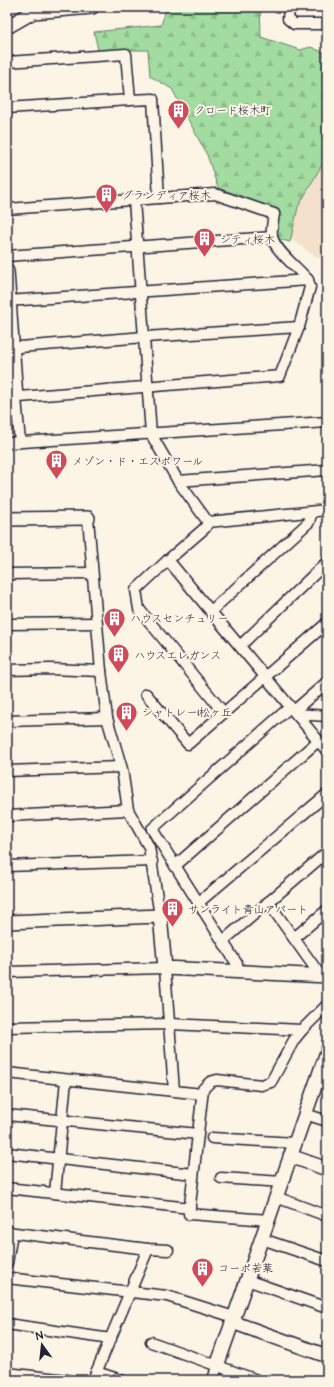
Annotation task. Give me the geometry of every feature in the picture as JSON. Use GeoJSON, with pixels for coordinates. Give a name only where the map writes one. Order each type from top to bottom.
{"type":"FeatureCollection","features":[{"type":"Feature","properties":{"kind":"street"},"geometry":{"type":"LineString","coordinates":[[7,27],[33,12],[92,7]]}},
{"type":"Feature","properties":{"kind":"street"},"geometry":{"type":"LineString","coordinates":[[289,7],[288,19],[294,24],[327,24]]}},
{"type":"Feature","properties":{"kind":"street"},"geometry":{"type":"LineString","coordinates":[[7,62],[126,54],[130,100]]}},
{"type":"Feature","properties":{"kind":"street"},"geometry":{"type":"LineString","coordinates":[[7,108],[153,99],[160,198]]}},
{"type":"Feature","properties":{"kind":"street"},"geometry":{"type":"LineString","coordinates":[[7,209],[215,194],[274,214],[272,237],[280,251],[308,280],[310,287],[299,327],[280,376],[11,398]]}},
{"type":"Feature","properties":{"kind":"street"},"geometry":{"type":"LineString","coordinates":[[134,200],[151,434],[178,481],[208,522]]}},
{"type":"Feature","properties":{"kind":"street"},"geometry":{"type":"LineString","coordinates":[[7,256],[272,237]]}},
{"type":"Feature","properties":{"kind":"street"},"geometry":{"type":"LineString","coordinates":[[7,271],[11,398],[20,442]]}},
{"type":"Feature","properties":{"kind":"street"},"geometry":{"type":"LineString","coordinates":[[8,301],[308,280]]}},
{"type":"Feature","properties":{"kind":"street"},"geometry":{"type":"LineString","coordinates":[[10,348],[299,327]]}},
{"type":"Feature","properties":{"kind":"street"},"geometry":{"type":"LineString","coordinates":[[7,443],[327,422]]}},
{"type":"Feature","properties":{"kind":"street"},"geometry":{"type":"LineString","coordinates":[[178,481],[327,470]]}},
{"type":"Feature","properties":{"kind":"street"},"geometry":{"type":"LineString","coordinates":[[208,522],[327,510]]}},
{"type":"Feature","properties":{"kind":"street"},"geometry":{"type":"LineString","coordinates":[[211,611],[308,522],[312,512]]}},
{"type":"Feature","properties":{"kind":"street"},"geometry":{"type":"LineString","coordinates":[[7,519],[88,518],[96,623],[107,718],[121,766],[128,810],[149,847],[152,861],[160,916],[165,968],[174,1091]]}},
{"type":"Feature","properties":{"kind":"street"},"geometry":{"type":"LineString","coordinates":[[208,522],[205,528],[136,590],[140,609],[223,712]]}},
{"type":"Feature","properties":{"kind":"street"},"geometry":{"type":"LineString","coordinates":[[168,560],[327,751]]}},
{"type":"Feature","properties":{"kind":"street"},"geometry":{"type":"LineString","coordinates":[[240,646],[327,562]]}},
{"type":"Feature","properties":{"kind":"street"},"geometry":{"type":"LineString","coordinates":[[7,574],[92,573]]}},
{"type":"Feature","properties":{"kind":"street"},"geometry":{"type":"LineString","coordinates":[[7,624],[96,623]]}},
{"type":"Feature","properties":{"kind":"street"},"geometry":{"type":"LineString","coordinates":[[146,694],[188,744],[327,623]]}},
{"type":"Feature","properties":{"kind":"street"},"geometry":{"type":"LineString","coordinates":[[7,670],[50,669],[101,671]]}},
{"type":"Feature","properties":{"kind":"street"},"geometry":{"type":"LineString","coordinates":[[238,972],[237,964],[152,828],[327,682]]}},
{"type":"Feature","properties":{"kind":"street"},"geometry":{"type":"LineString","coordinates":[[293,711],[327,716]]}},
{"type":"Feature","properties":{"kind":"street"},"geometry":{"type":"LineString","coordinates":[[7,721],[107,718]]}},
{"type":"Feature","properties":{"kind":"street"},"geometry":{"type":"LineString","coordinates":[[175,866],[318,741]]}},
{"type":"Feature","properties":{"kind":"street"},"geometry":{"type":"LineString","coordinates":[[7,771],[121,766]]}},
{"type":"Feature","properties":{"kind":"street"},"geometry":{"type":"LineString","coordinates":[[198,903],[327,794]]}},
{"type":"Feature","properties":{"kind":"street"},"geometry":{"type":"LineString","coordinates":[[7,816],[128,810]]}},
{"type":"Feature","properties":{"kind":"street"},"geometry":{"type":"LineString","coordinates":[[223,941],[327,852]]}},
{"type":"Feature","properties":{"kind":"street"},"geometry":{"type":"LineString","coordinates":[[7,866],[152,861]]}},
{"type":"Feature","properties":{"kind":"street"},"geometry":{"type":"LineString","coordinates":[[268,902],[324,976]]}},
{"type":"Feature","properties":{"kind":"street"},"geometry":{"type":"LineString","coordinates":[[294,938],[327,910]]}},
{"type":"Feature","properties":{"kind":"street"},"geometry":{"type":"LineString","coordinates":[[7,922],[160,916]]}},
{"type":"Feature","properties":{"kind":"street"},"geometry":{"type":"LineString","coordinates":[[7,972],[165,968],[324,976]]}},
{"type":"Feature","properties":{"kind":"street"},"geometry":{"type":"LineString","coordinates":[[269,1220],[189,1214],[203,1089],[210,1082],[217,1080],[261,1085],[271,1082],[294,1040],[327,1005]]}},
{"type":"Feature","properties":{"kind":"street"},"geometry":{"type":"LineString","coordinates":[[7,1027],[170,1024],[302,1030]]}},
{"type":"Feature","properties":{"kind":"street"},"geometry":{"type":"LineString","coordinates":[[213,1380],[305,1114],[324,1074],[327,1052]]}},
{"type":"Feature","properties":{"kind":"street"},"geometry":{"type":"LineString","coordinates":[[7,1073],[202,1094]]}},
{"type":"Feature","properties":{"kind":"street"},"geometry":{"type":"LineString","coordinates":[[55,1193],[66,1080]]}},
{"type":"Feature","properties":{"kind":"street"},"geometry":{"type":"LineString","coordinates":[[305,1114],[327,1121]]}},
{"type":"Feature","properties":{"kind":"street"},"geometry":{"type":"LineString","coordinates":[[7,1115],[198,1134]]}},
{"type":"Feature","properties":{"kind":"street"},"geometry":{"type":"LineString","coordinates":[[212,1138],[295,1143]]}},
{"type":"Feature","properties":{"kind":"street"},"geometry":{"type":"LineString","coordinates":[[7,1153],[193,1174]]}},
{"type":"Feature","properties":{"kind":"street"},"geometry":{"type":"LineString","coordinates":[[290,1156],[327,1169]]}},
{"type":"Feature","properties":{"kind":"street"},"geometry":{"type":"LineString","coordinates":[[221,1178],[282,1182]]}},
{"type":"Feature","properties":{"kind":"street"},"geometry":{"type":"LineString","coordinates":[[7,1188],[190,1208]]}},
{"type":"Feature","properties":{"kind":"street"},"geometry":{"type":"LineString","coordinates":[[276,1197],[327,1216]]}},
{"type":"Feature","properties":{"kind":"street"},"geometry":{"type":"LineString","coordinates":[[7,1263],[9,1232],[148,1249],[168,1250]]}},
{"type":"Feature","properties":{"kind":"street"},"geometry":{"type":"LineString","coordinates":[[262,1239],[327,1261]]}},
{"type":"Feature","properties":{"kind":"street"},"geometry":{"type":"LineString","coordinates":[[121,1380],[95,1376],[148,1249]]}},
{"type":"Feature","properties":{"kind":"street"},"geometry":{"type":"LineString","coordinates":[[7,1278],[167,1296],[233,1319],[327,1356]]}},
{"type":"Feature","properties":{"kind":"street"},"geometry":{"type":"LineString","coordinates":[[247,1280],[327,1308]]}},
{"type":"Feature","properties":{"kind":"street"},"geometry":{"type":"LineString","coordinates":[[7,1324],[111,1339]]}},
{"type":"Feature","properties":{"kind":"street"},"geometry":{"type":"LineString","coordinates":[[151,1342],[257,1380]]}},
{"type":"Feature","properties":{"kind":"street"},"geometry":{"type":"LineString","coordinates":[[7,1373],[67,1380]]}},
{"type":"Feature","properties":{"kind":"shaded area"},"geometry":{"type":"Polygon","coordinates":[[[327,110],[327,258],[317,258],[291,239],[288,220],[327,110]]]}},
{"type":"Feature","properties":{"kind":"green space"},"geometry":{"type":"Polygon","coordinates":[[[167,7],[260,7],[261,37],[300,50],[311,47],[327,54],[327,152],[324,161],[298,207],[290,242],[278,239],[276,235],[278,209],[218,188],[207,155],[172,89],[150,76],[148,50],[98,50],[94,32],[161,25],[167,7]]]}},
{"type":"Feature","properties":{"kind":"place","name":"クロード桜木町"},"geometry":{"type":"Point","coordinates":[179,130]}},
{"type":"Feature","properties":{"kind":"place","name":"グランディア桜木"},"geometry":{"type":"Point","coordinates":[107,214]}},
{"type":"Feature","properties":{"kind":"place","name":"シティ桜木"},"geometry":{"type":"Point","coordinates":[204,258]}},
{"type":"Feature","properties":{"kind":"place","name":"メゾン・ド・エスポワール"},"geometry":{"type":"Point","coordinates":[57,480]}},
{"type":"Feature","properties":{"kind":"place","name":"ハウスセンチュリー"},"geometry":{"type":"Point","coordinates":[115,638]}},
{"type":"Feature","properties":{"kind":"place","name":"ハウスエレガンス"},"geometry":{"type":"Point","coordinates":[118,674]}},
{"type":"Feature","properties":{"kind":"place","name":"シャトレーI松ヶ丘"},"geometry":{"type":"Point","coordinates":[127,732]}},
{"type":"Feature","properties":{"kind":"place","name":"サンライト青山アパート"},"geometry":{"type":"Point","coordinates":[173,928]}},
{"type":"Feature","properties":{"kind":"place","name":"コーポ若葉"},"geometry":{"type":"Point","coordinates":[202,1288]}}]}
